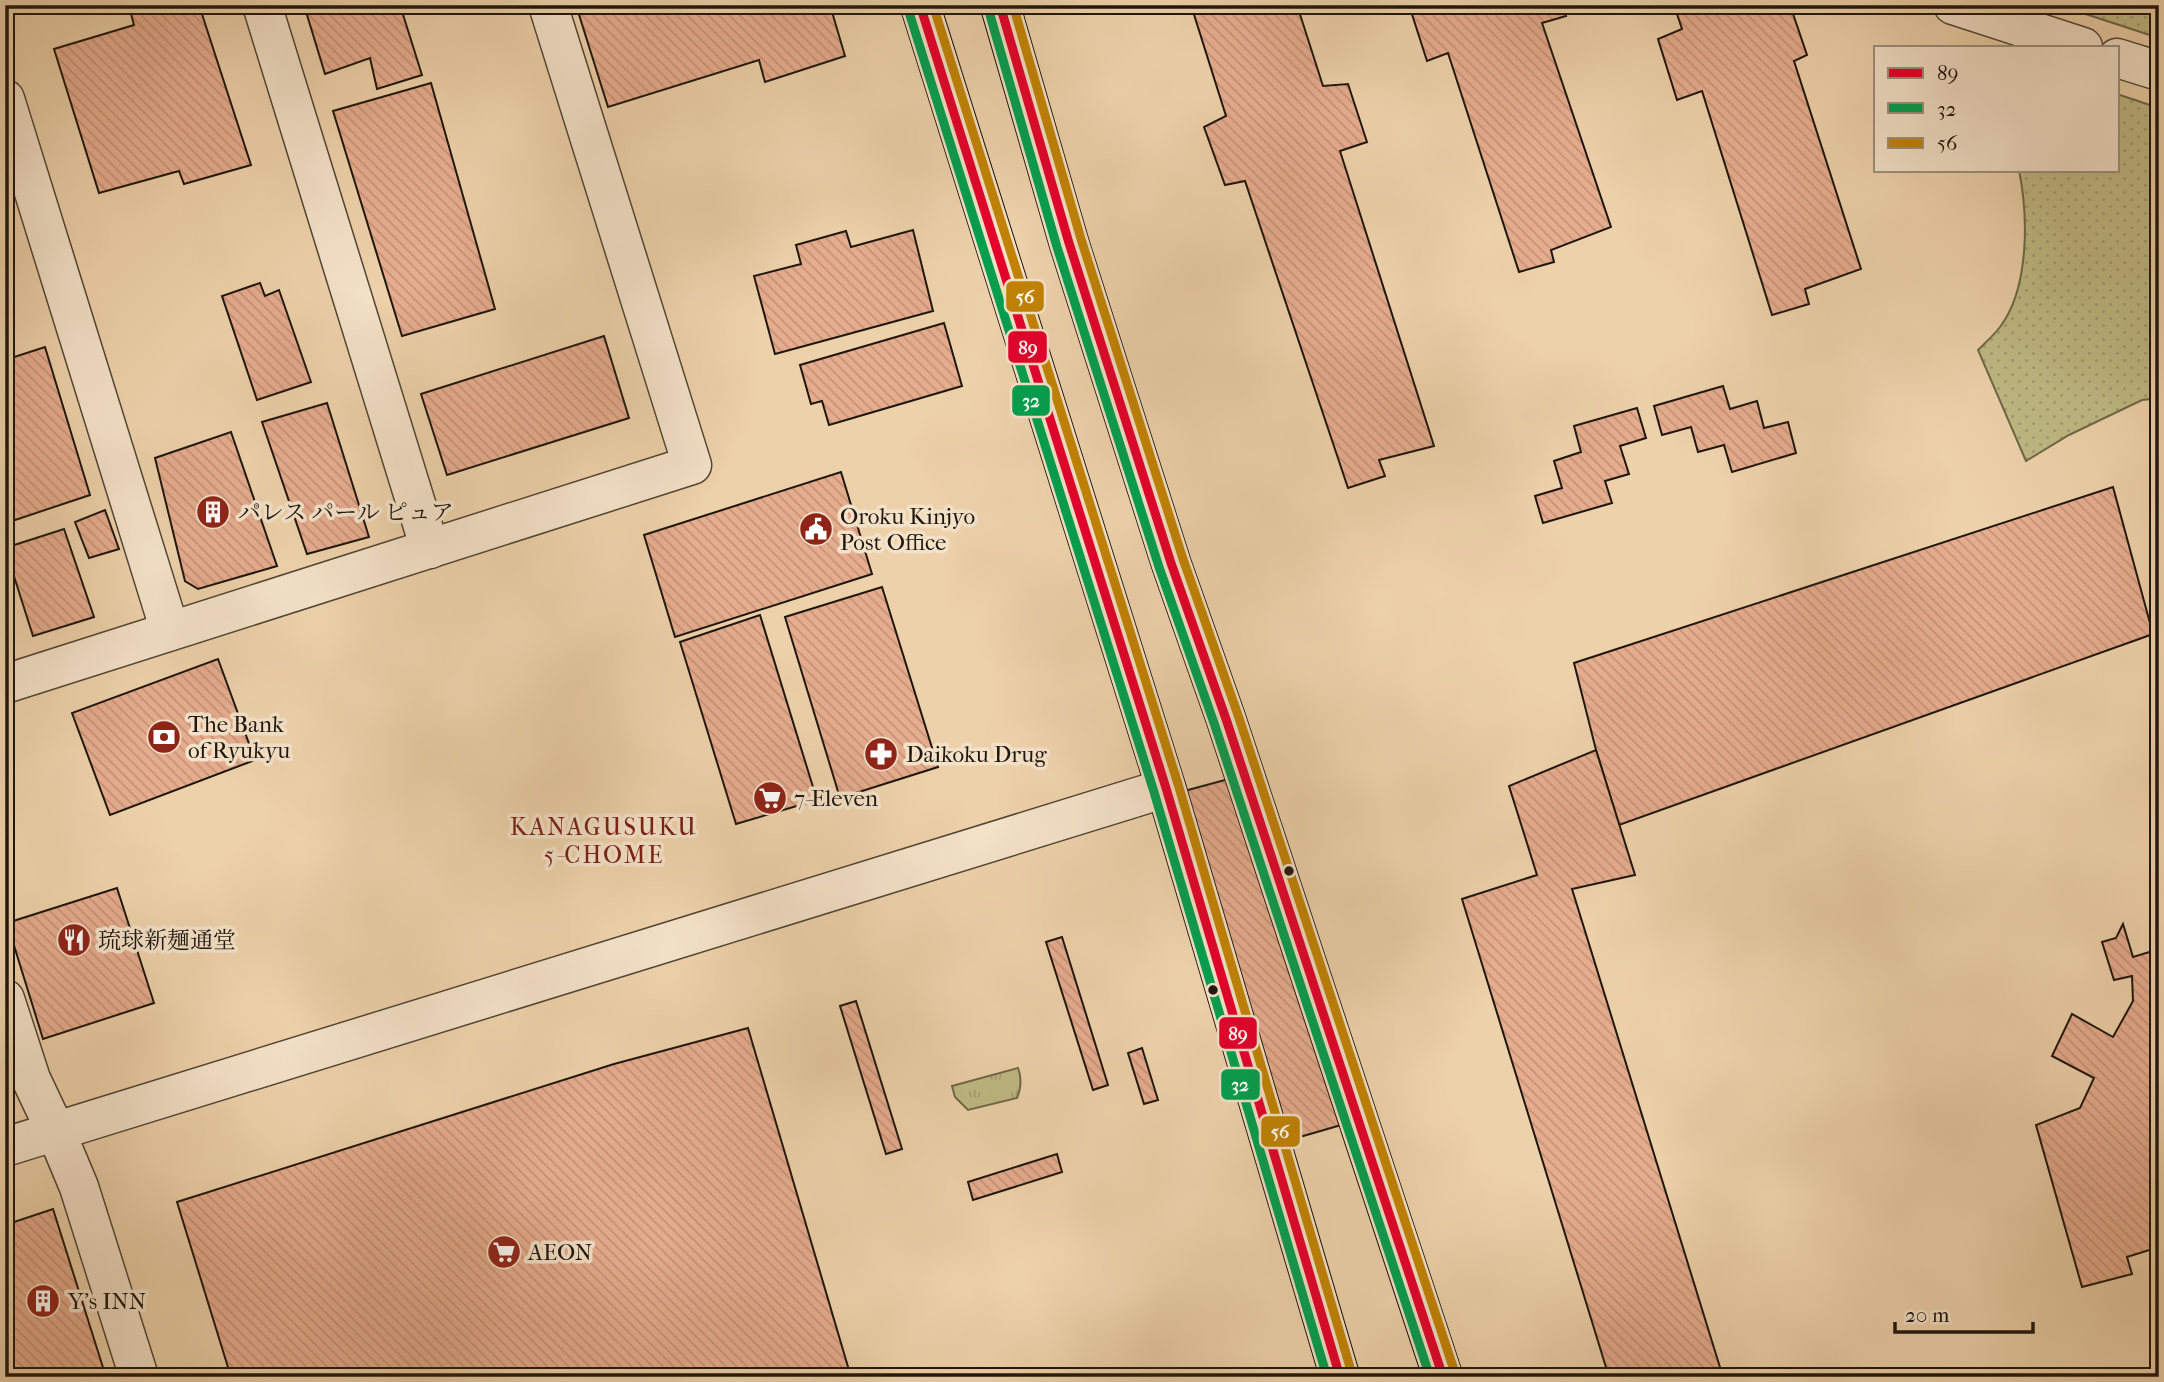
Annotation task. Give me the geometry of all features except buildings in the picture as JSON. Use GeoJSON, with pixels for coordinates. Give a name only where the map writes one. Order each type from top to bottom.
{"type":"FeatureCollection","features":[{"type":"Feature","properties":{"kind":"main road"},"geometry":{"type":"LineString","coordinates":[[920,5],[1166,788],[1340,1377]]}},
{"type":"Feature","properties":{"kind":"main road"},"geometry":{"type":"LineString","coordinates":[[1000,5],[1069,243],[1167,549],[1226,719],[1443,1377]]}},
{"type":"Feature","properties":{"kind":"street"},"geometry":{"type":"LineString","coordinates":[[262,5],[430,549]]}},
{"type":"Feature","properties":{"kind":"street"},"geometry":{"type":"LineString","coordinates":[[5,684],[692,466],[548,5]]}},
{"type":"Feature","properties":{"kind":"street"},"geometry":{"type":"LineString","coordinates":[[1953,5],[2080,46]]}},
{"type":"Feature","properties":{"kind":"street"},"geometry":{"type":"LineString","coordinates":[[2118,58],[2159,71]]}},
{"type":"Feature","properties":{"kind":"street"},"geometry":{"type":"LineString","coordinates":[[5,99],[170,631]]}},
{"type":"Feature","properties":{"kind":"street"},"geometry":{"type":"LineString","coordinates":[[5,1147],[1166,788]]}},
{"type":"Feature","properties":{"kind":"street"},"geometry":{"type":"LineString","coordinates":[[5,999],[31,1079],[79,1187],[139,1377]]}},
{"type":"Feature","properties":{"kind":"green space"},"geometry":{"type":"Polygon","coordinates":[[[2058,5],[2159,5],[2159,38],[2058,5]]]}},
{"type":"Feature","properties":{"kind":"green space"},"geometry":{"type":"Polygon","coordinates":[[[2118,94],[2159,108],[2159,398],[2142,400],[2069,435],[2026,461],[1978,350],[1998,330],[2010,311],[2017,292],[2024,250],[2019,172],[2118,172],[2118,94]]]}},
{"type":"Feature","properties":{"kind":"green space"},"geometry":{"type":"Polygon","coordinates":[[[1018,1068],[1020,1083],[1017,1098],[968,1110],[955,1097],[952,1086],[1018,1068]]]}},
{"type":"Feature","properties":{"kind":"transit line","name":"89"},"geometry":{"type":"LineString","coordinates":[[920,5],[1166,788],[1340,1377]]}},
{"type":"Feature","properties":{"kind":"transit line","name":"56"},"geometry":{"type":"LineString","coordinates":[[933,5],[1178,784],[1352,1374]]}},
{"type":"Feature","properties":{"kind":"transit line","name":"89"},"geometry":{"type":"LineString","coordinates":[[1000,5],[1069,243],[1171,563],[1226,719],[1443,1377]]}},
{"type":"Feature","properties":{"kind":"transit line","name":"56"},"geometry":{"type":"LineString","coordinates":[[1013,5],[1081,239],[1183,559],[1238,715],[1455,1373]]}},
{"type":"Feature","properties":{"kind":"transit line","name":"32"},"geometry":{"type":"LineString","coordinates":[[988,8],[1057,247],[1159,567],[1214,723],[1430,1377]]}},
{"type":"Feature","properties":{"kind":"transit line","name":"32"},"geometry":{"type":"LineString","coordinates":[[908,9],[1154,792],[1327,1377]]}},
{"type":"Feature","properties":{"kind":"place","name":"パレス パール ピュア"},"geometry":{"type":"Point","coordinates":[213,512]}},
{"type":"Feature","properties":{"kind":"place","name":"Oroku Kinjyo Post Office"},"geometry":{"type":"Point","coordinates":[816,529]}},
{"type":"Feature","properties":{"kind":"place","name":"The Bank of Ryukyu"},"geometry":{"type":"Point","coordinates":[164,737]}},
{"type":"Feature","properties":{"kind":"place","name":"Daikoku Drug"},"geometry":{"type":"Point","coordinates":[881,754]}},
{"type":"Feature","properties":{"kind":"place","name":"7-Eleven"},"geometry":{"type":"Point","coordinates":[770,798]}},
{"type":"Feature","properties":{"kind":"place","name":"琉球新麺通堂"},"geometry":{"type":"Point","coordinates":[74,940]}},
{"type":"Feature","properties":{"kind":"place","name":"AEON"},"geometry":{"type":"Point","coordinates":[504,1252]}},
{"type":"Feature","properties":{"kind":"place","name":"Y's INN"},"geometry":{"type":"Point","coordinates":[43,1301]}},
{"type":"Feature","properties":{"kind":"district","name":"KANAGUSUKU 5-CHOME"},"geometry":{"type":"Point","coordinates":[604,841]}}]}
